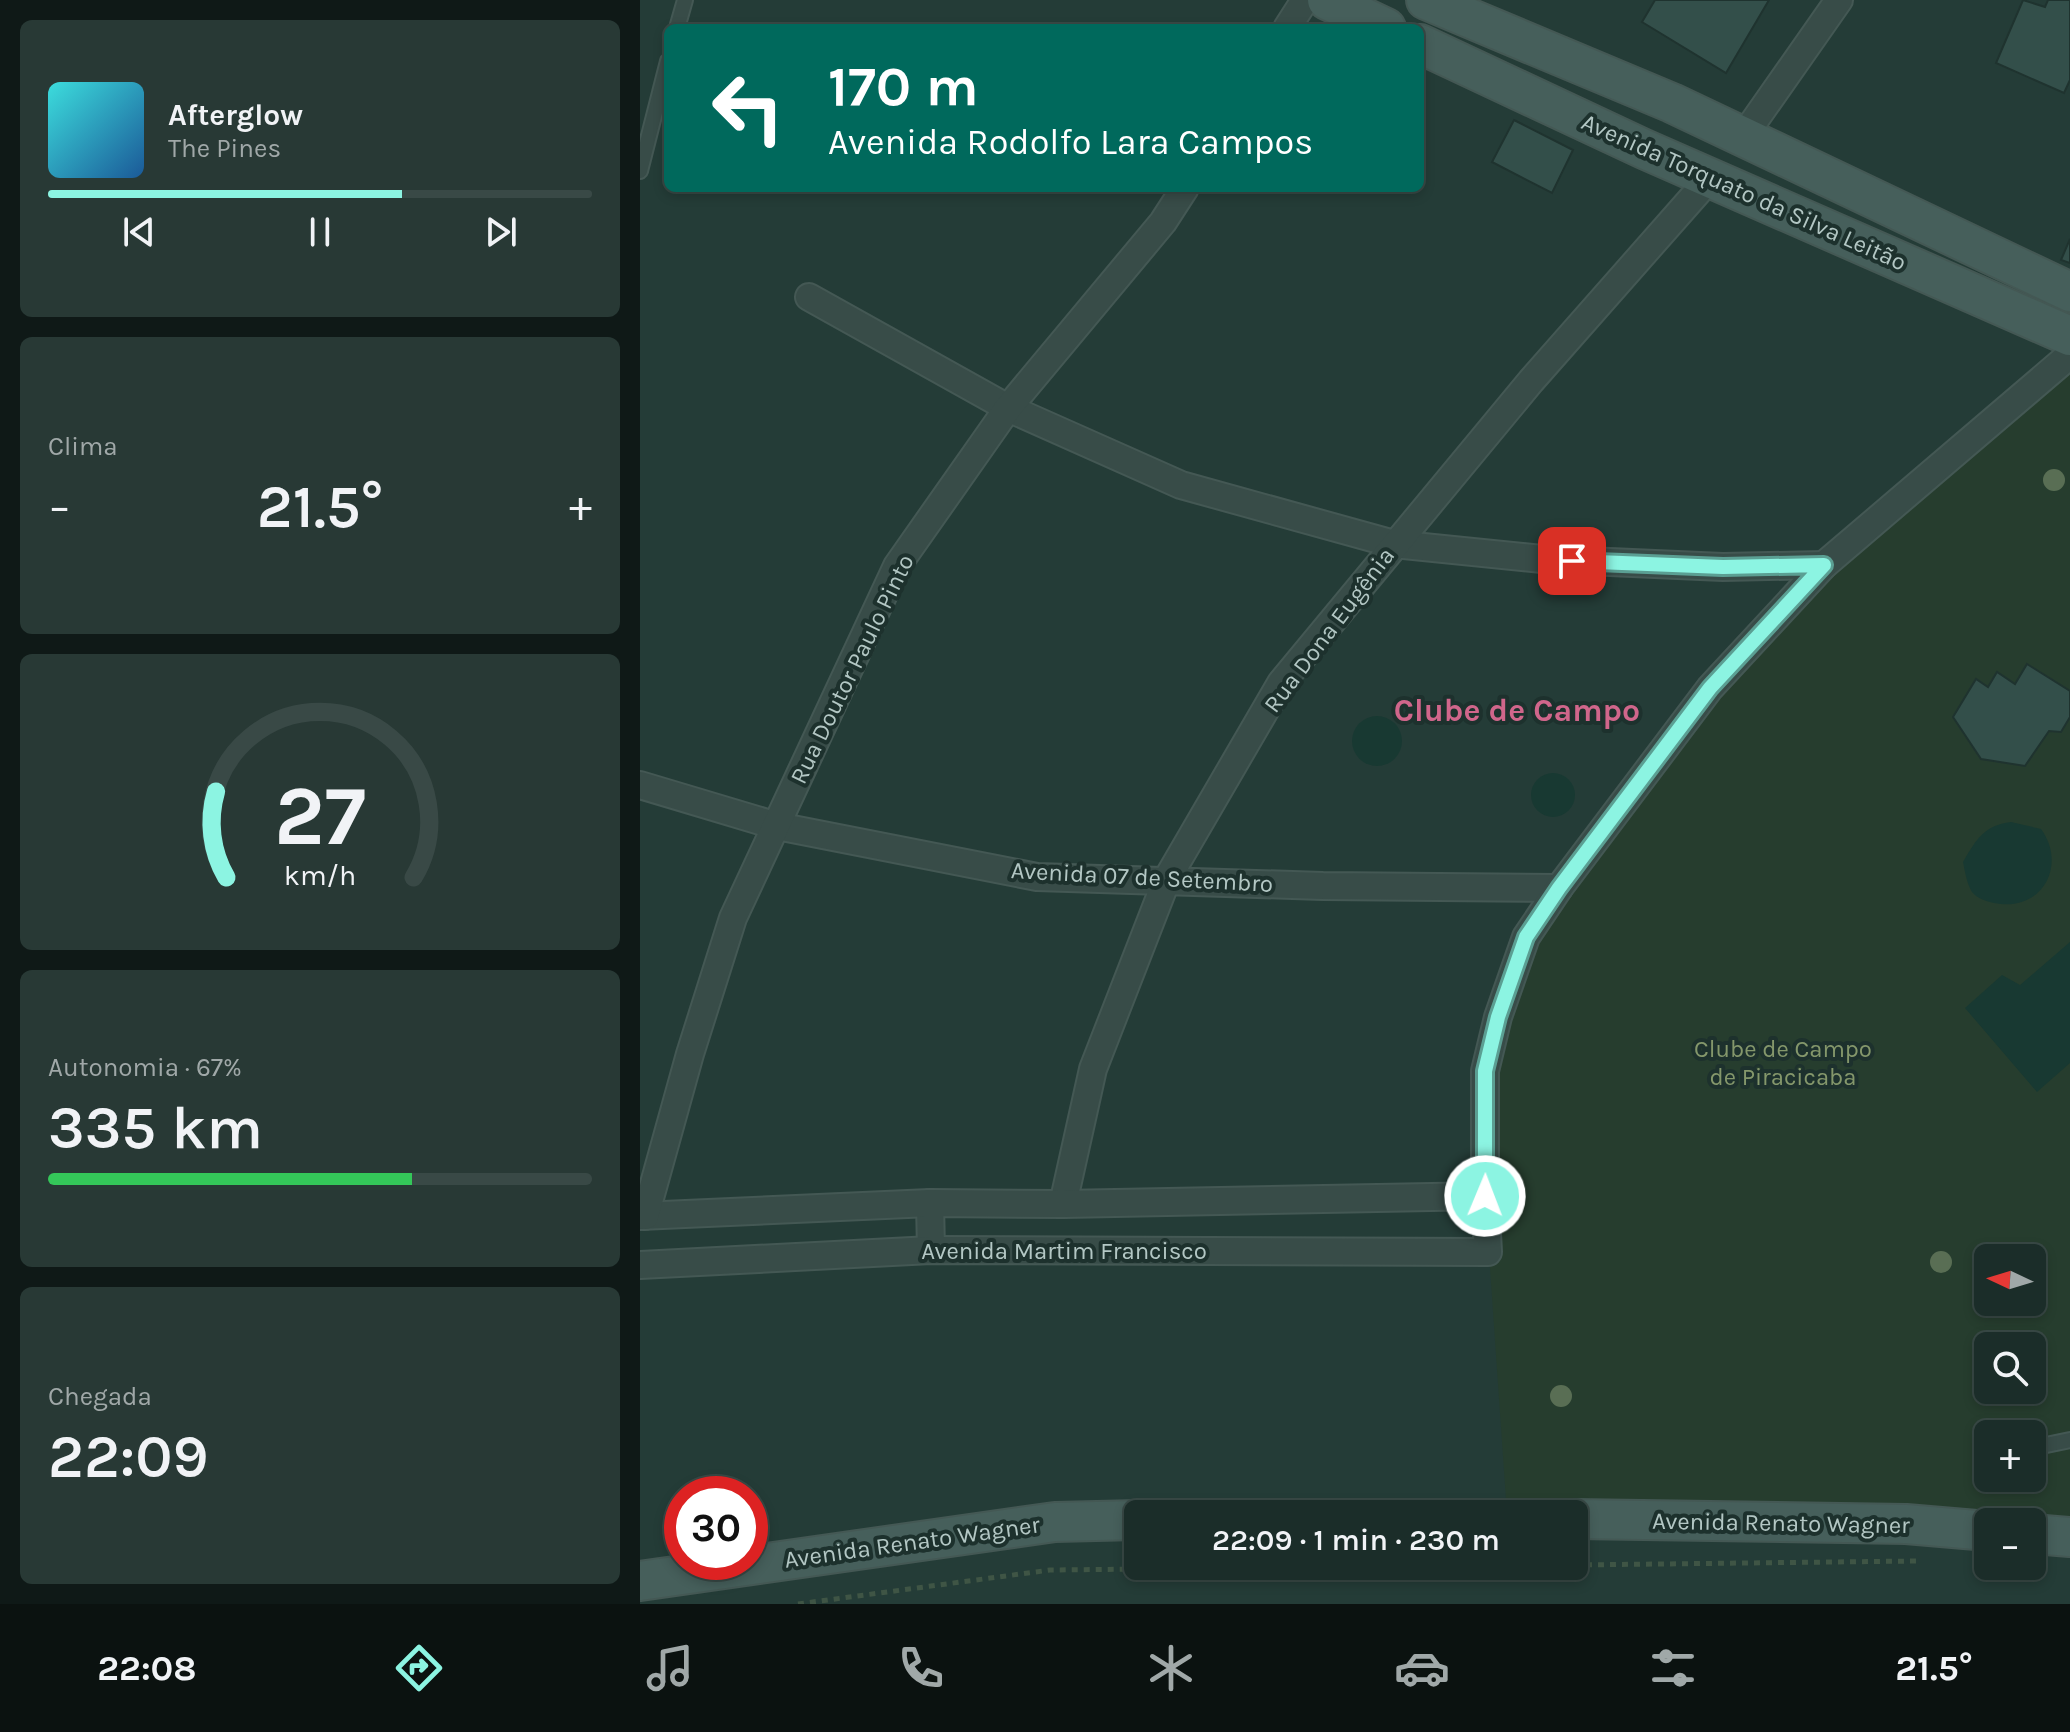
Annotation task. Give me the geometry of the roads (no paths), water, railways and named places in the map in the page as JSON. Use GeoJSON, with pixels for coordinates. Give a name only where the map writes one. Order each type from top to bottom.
{"type":"FeatureCollection","features":[{"type":"Feature","properties":{"kind":"main road"},"geometry":{"type":"LineString","coordinates":[[1327,0],[1370,15]]}},
{"type":"Feature","properties":{"kind":"main road","name":"Avenida Torquato da Silva Leitão"},"geometry":{"type":"LineString","coordinates":[[1426,0],[1672,103],[2070,292]]}},
{"type":"Feature","properties":{"kind":"main road","name":"Avenida Torquato da Silva Leitão"},"geometry":{"type":"LineString","coordinates":[[1424,46],[1644,149],[2070,336]]}},
{"type":"Feature","properties":{"kind":"main road"},"geometry":{"type":"LineString","coordinates":[[1644,149],[1687,158],[1743,137]]}},
{"type":"Feature","properties":{"kind":"main road","name":"Avenida Renato Wagner"},"geometry":{"type":"LineString","coordinates":[[1588,1519],[1906,1524],[1974,1530]]}},
{"type":"Feature","properties":{"kind":"main road","name":"Avenida Renato Wagner"},"geometry":{"type":"LineString","coordinates":[[640,1581],[1055,1522],[1124,1520]]}},
{"type":"Feature","properties":{"kind":"main road"},"geometry":{"type":"LineString","coordinates":[[2046,1535],[2070,1537]]}},
{"type":"Feature","properties":{"kind":"street"},"geometry":{"type":"LineString","coordinates":[[1290,24],[1305,0]]}},
{"type":"Feature","properties":{"kind":"street"},"geometry":{"type":"LineString","coordinates":[[1743,137],[1839,0]]}},
{"type":"Feature","properties":{"kind":"street","name":"Rua Dona Eugênia"},"geometry":{"type":"LineString","coordinates":[[1063,1204],[1093,1069],[1167,879],[1281,683],[1531,381],[1710,178]]}},
{"type":"Feature","properties":{"kind":"street","name":"Rua Doutor Paulo Pinto"},"geometry":{"type":"LineString","coordinates":[[642,1216],[733,918],[897,566],[1008,408],[1163,222],[1182,192]]}},
{"type":"Feature","properties":{"kind":"street"},"geometry":{"type":"LineString","coordinates":[[809,297],[1008,408],[1181,485],[1394,544],[1557,560],[1723,567],[1824,565]]}},
{"type":"Feature","properties":{"kind":"street"},"geometry":{"type":"LineString","coordinates":[[1485,1196],[1485,1071],[1498,1017],[1526,937],[1559,888],[1710,688],[1824,565],[2070,355]]}},
{"type":"Feature","properties":{"kind":"street","name":"Avenida 07 de Setembro"},"geometry":{"type":"LineString","coordinates":[[640,785],[777,826],[1037,877],[1323,886],[1559,888]]}},
{"type":"Feature","properties":{"kind":"street","name":"Avenida Martim Francisco"},"geometry":{"type":"LineString","coordinates":[[640,1265],[931,1250],[1488,1252],[1485,1196],[1063,1204],[930,1203],[642,1216]]}},
{"type":"Feature","properties":{"kind":"street"},"geometry":{"type":"LineString","coordinates":[[930,1203],[931,1250]]}},
{"type":"Feature","properties":{"kind":"lane"},"geometry":{"type":"LineString","coordinates":[[678,24],[685,0]]}},
{"type":"Feature","properties":{"kind":"lane"},"geometry":{"type":"LineString","coordinates":[[640,171],[664,77]]}},
{"type":"Feature","properties":{"kind":"lane"},"geometry":{"type":"LineString","coordinates":[[2046,1445],[2070,1440]]}},
{"type":"Feature","properties":{"kind":"district","name":"Clube de Campo"},"geometry":{"type":"Point","coordinates":[1517,710]}},
{"type":"Feature","properties":{"kind":"park label","name":"Clube de Campo de Piracicaba"},"geometry":{"type":"Point","coordinates":[1783,1063]}}]}
